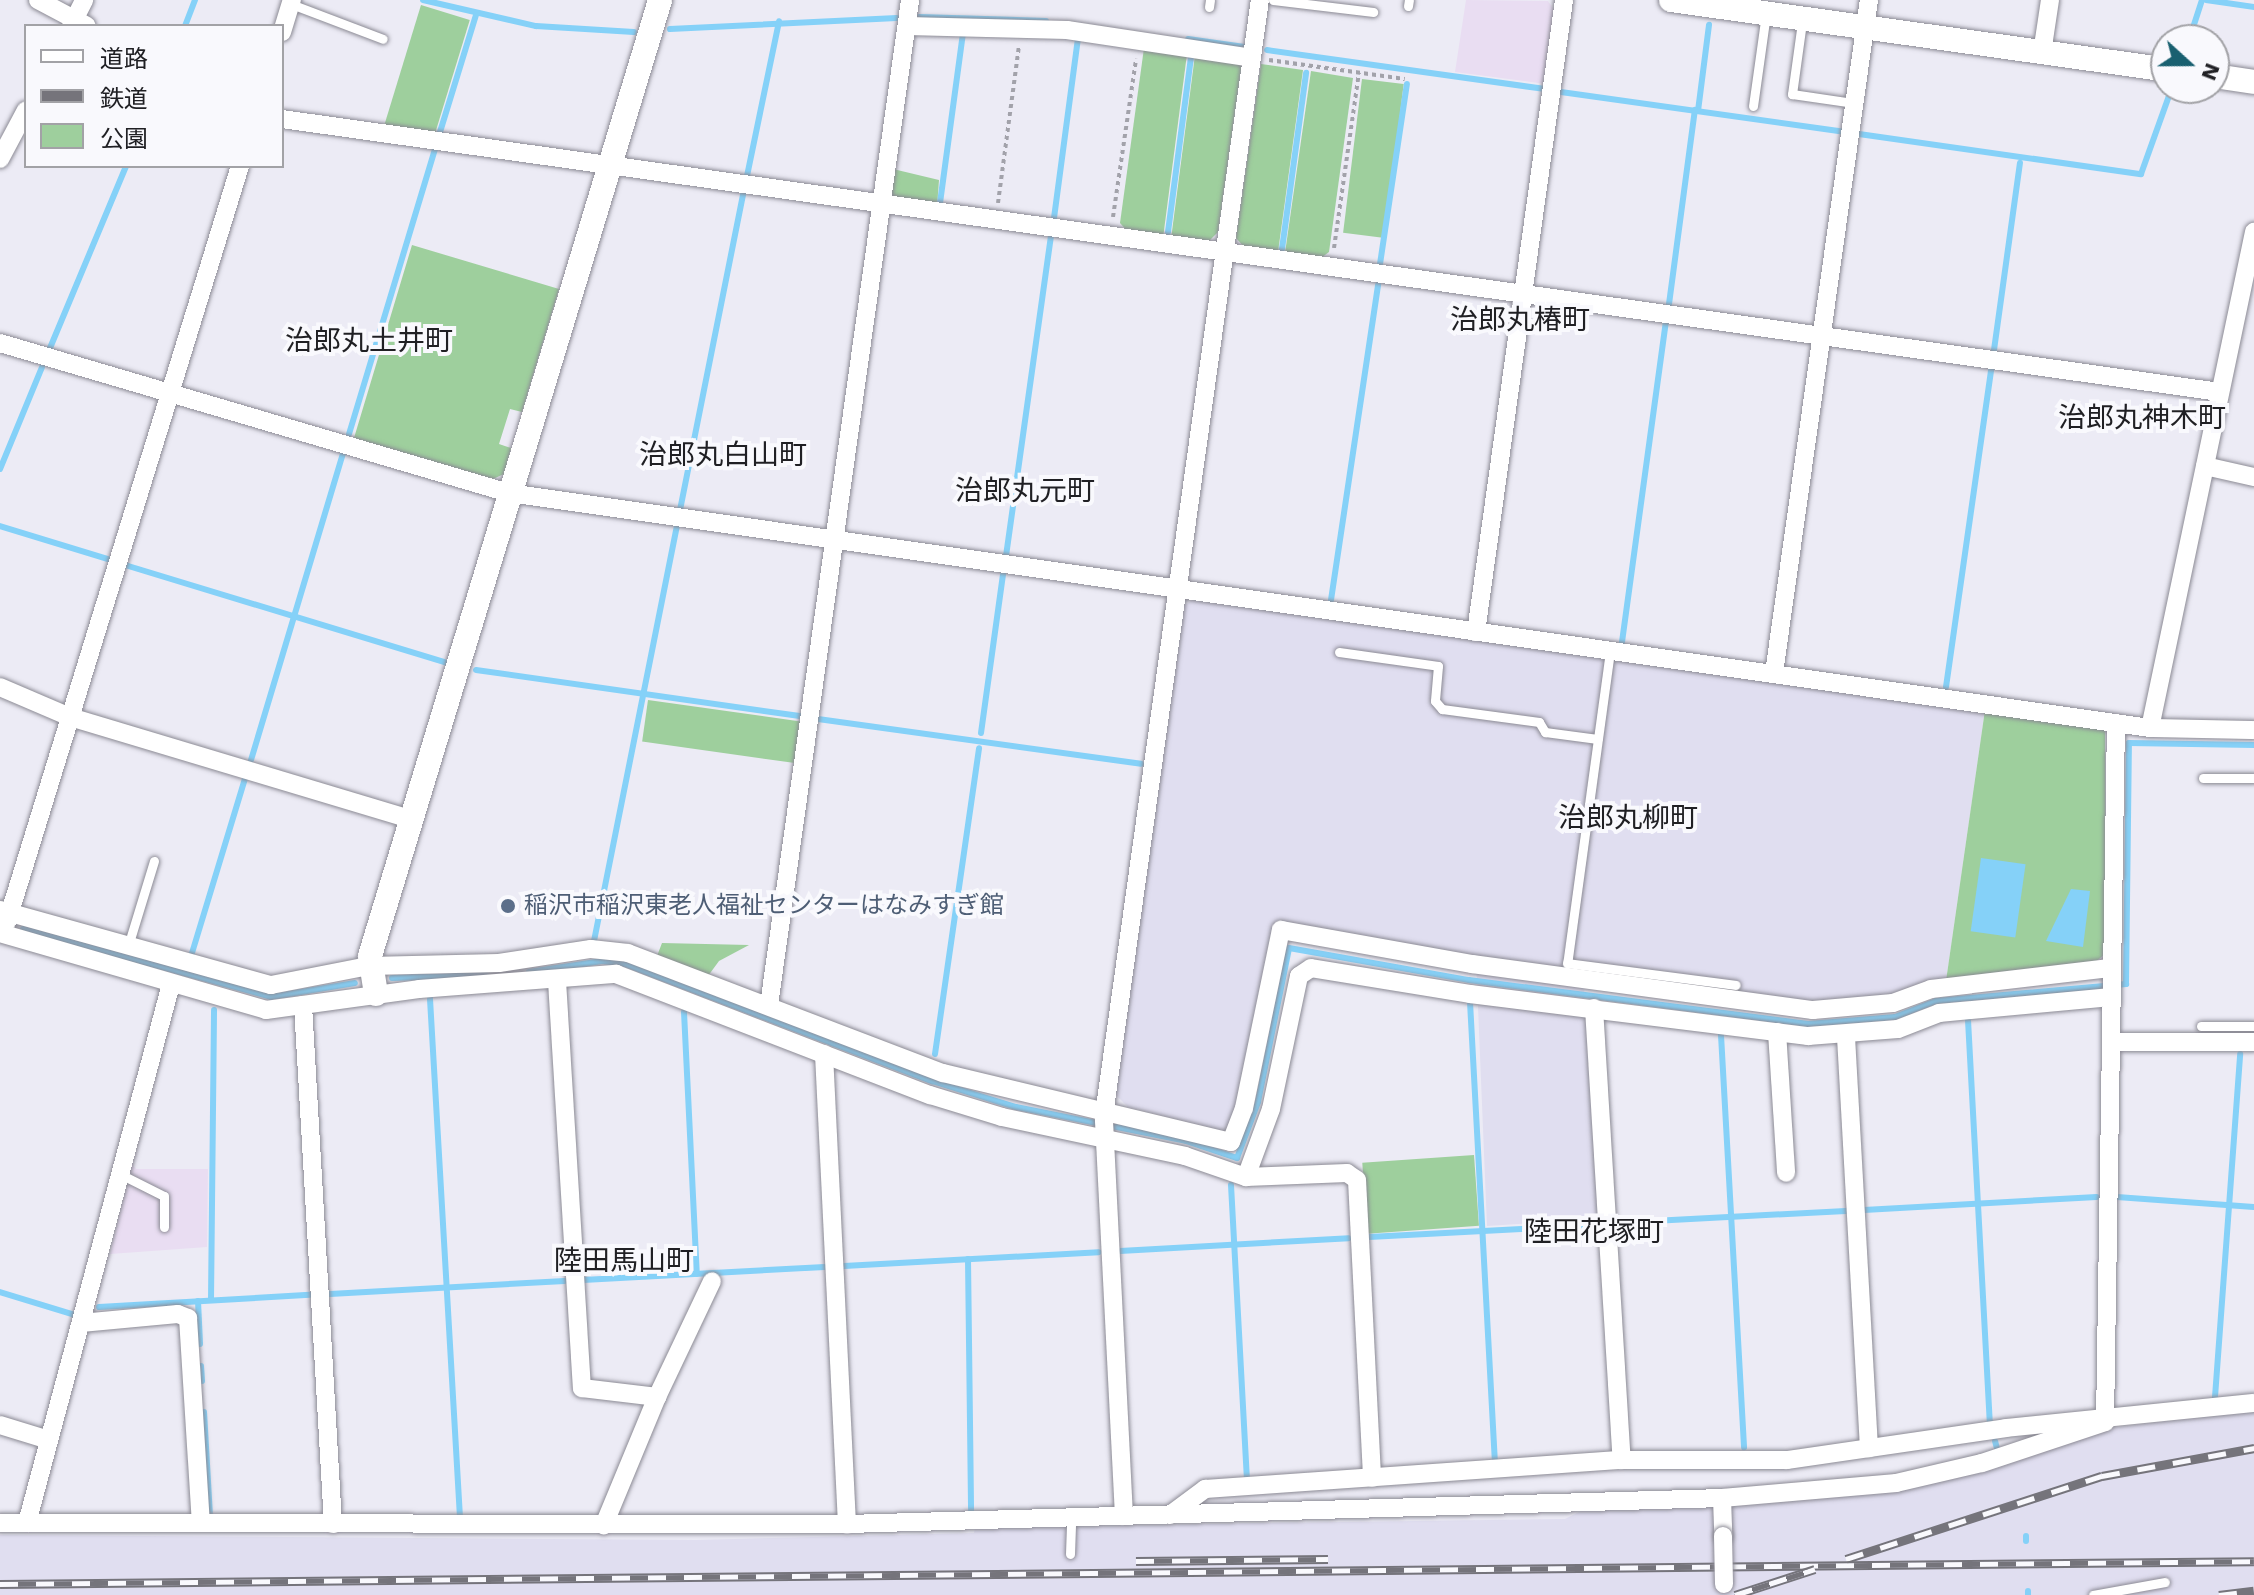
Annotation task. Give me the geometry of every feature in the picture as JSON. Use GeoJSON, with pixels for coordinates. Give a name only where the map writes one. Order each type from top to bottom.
{"type":"FeatureCollection","features":[{"type":"Feature","properties":{"kind":"street"},"geometry":{"type":"LineString","coordinates":[[38,0],[77,24],[84,0]]}},
{"type":"Feature","properties":{"kind":"street"},"geometry":{"type":"LineString","coordinates":[[376,994],[369,966],[411,819],[660,0]]}},
{"type":"Feature","properties":{"kind":"street"},"geometry":{"type":"LineString","coordinates":[[769,1005],[910,0]]}},
{"type":"Feature","properties":{"kind":"street"},"geometry":{"type":"LineString","coordinates":[[1124,1516],[1104,1123],[1260,0]]}},
{"type":"Feature","properties":{"kind":"street"},"geometry":{"type":"LineString","coordinates":[[1476,632],[1564,0]]}},
{"type":"Feature","properties":{"kind":"street"},"geometry":{"type":"LineString","coordinates":[[1671,0],[2150,68]]}},
{"type":"Feature","properties":{"kind":"street"},"geometry":{"type":"LineString","coordinates":[[1774,673],[1869,0]]}},
{"type":"Feature","properties":{"kind":"street"},"geometry":{"type":"LineString","coordinates":[[2042,53],[2050,0]]}},
{"type":"Feature","properties":{"kind":"street"},"geometry":{"type":"LineString","coordinates":[[284,25],[291,2]]}},
{"type":"Feature","properties":{"kind":"street"},"geometry":{"type":"LineString","coordinates":[[907,26],[1021,27],[1252,58]]}},
{"type":"Feature","properties":{"kind":"street"},"geometry":{"type":"LineString","coordinates":[[2230,78],[2254,82]]}},
{"type":"Feature","properties":{"kind":"street"},"geometry":{"type":"LineString","coordinates":[[0,159],[24,114]]}},
{"type":"Feature","properties":{"kind":"street"},"geometry":{"type":"LineString","coordinates":[[284,119],[2220,392]]}},
{"type":"Feature","properties":{"kind":"street"},"geometry":{"type":"LineString","coordinates":[[239,168],[70,717],[5,912],[1,937],[266,1010],[376,994],[616,974],[824,1054],[1002,1117],[1104,1123],[1231,1142],[1244,1108],[1281,930],[1472,964],[1813,1010],[1893,1003],[1931,989],[2110,984]]}},
{"type":"Feature","properties":{"kind":"street"},"geometry":{"type":"LineString","coordinates":[[2150,728],[2254,232]]}},
{"type":"Feature","properties":{"kind":"street"},"geometry":{"type":"LineString","coordinates":[[0,343],[509,493],[834,542],[2150,728],[2254,730]]}},
{"type":"Feature","properties":{"kind":"street"},"geometry":{"type":"LineString","coordinates":[[2205,466],[2254,477]]}},
{"type":"Feature","properties":{"kind":"street"},"geometry":{"type":"LineString","coordinates":[[0,687],[70,717],[411,819]]}},
{"type":"Feature","properties":{"kind":"street"},"geometry":{"type":"LineString","coordinates":[[2105,1422],[2116,723]]}},
{"type":"Feature","properties":{"kind":"street"},"geometry":{"type":"LineString","coordinates":[[5,912],[271,985],[369,966],[499,963],[591,949],[628,953],[943,1073],[1104,1123],[1246,1177],[1347,1173],[1357,1180],[1372,1478]]}},
{"type":"Feature","properties":{"kind":"street"},"geometry":{"type":"LineString","coordinates":[[1246,1177],[1271,1109],[1299,976],[1311,968],[1777,1032],[1846,1037],[1898,1029],[1939,1013],[2110,984]]}},
{"type":"Feature","properties":{"kind":"street"},"geometry":{"type":"LineString","coordinates":[[557,981],[582,1388],[657,1397]]}},
{"type":"Feature","properties":{"kind":"street"},"geometry":{"type":"LineString","coordinates":[[27,1523],[171,984]]}},
{"type":"Feature","properties":{"kind":"street"},"geometry":{"type":"LineString","coordinates":[[303,1005],[333,1524]]}},
{"type":"Feature","properties":{"kind":"street"},"geometry":{"type":"LineString","coordinates":[[1594,1008],[1622,1460]]}},
{"type":"Feature","properties":{"kind":"street"},"geometry":{"type":"LineString","coordinates":[[1777,1032],[1786,1173]]}},
{"type":"Feature","properties":{"kind":"street"},"geometry":{"type":"LineString","coordinates":[[1846,1037],[1869,1448]]}},
{"type":"Feature","properties":{"kind":"street"},"geometry":{"type":"LineString","coordinates":[[2111,1042],[2254,1042]]}},
{"type":"Feature","properties":{"kind":"street"},"geometry":{"type":"LineString","coordinates":[[824,1054],[847,1524]]}},
{"type":"Feature","properties":{"kind":"street"},"geometry":{"type":"LineString","coordinates":[[604,1525],[657,1397],[712,1281]]}},
{"type":"Feature","properties":{"kind":"street"},"geometry":{"type":"LineString","coordinates":[[81,1323],[178,1314],[188,1318],[201,1523]]}},
{"type":"Feature","properties":{"kind":"street"},"geometry":{"type":"LineString","coordinates":[[1170,1515],[1205,1489],[1622,1460],[1787,1460],[2006,1428],[2105,1422],[2254,1403]]}},
{"type":"Feature","properties":{"kind":"street"},"geometry":{"type":"LineString","coordinates":[[0,1523],[847,1524],[1722,1498],[1896,1483],[1982,1463],[2105,1422]]}},
{"type":"Feature","properties":{"kind":"street"},"geometry":{"type":"LineString","coordinates":[[0,1425],[49,1440]]}},
{"type":"Feature","properties":{"kind":"street"},"geometry":{"type":"LineString","coordinates":[[1722,1498],[1724,1590]]}},
{"type":"Feature","properties":{"kind":"lane"},"geometry":{"type":"LineString","coordinates":[[1273,0],[1373,12]]}},
{"type":"Feature","properties":{"kind":"lane"},"geometry":{"type":"LineString","coordinates":[[291,2],[383,39]]}},
{"type":"Feature","properties":{"kind":"lane"},"geometry":{"type":"LineString","coordinates":[[1753,106],[1766,13]]}},
{"type":"Feature","properties":{"kind":"lane"},"geometry":{"type":"LineString","coordinates":[[1803,18],[1792,94],[1854,103]]}},
{"type":"Feature","properties":{"kind":"lane"},"geometry":{"type":"LineString","coordinates":[[1610,651],[1567,963],[1736,985]]}},
{"type":"Feature","properties":{"kind":"lane"},"geometry":{"type":"LineString","coordinates":[[1339,652],[1438,666],[1435,701],[1442,709],[1539,722],[1545,732],[1598,739]]}},
{"type":"Feature","properties":{"kind":"lane"},"geometry":{"type":"LineString","coordinates":[[2203,778],[2254,778]]}},
{"type":"Feature","properties":{"kind":"lane"},"geometry":{"type":"LineString","coordinates":[[128,946],[154,861]]}},
{"type":"Feature","properties":{"kind":"lane"},"geometry":{"type":"LineString","coordinates":[[2201,1026],[2254,1026]]}},
{"type":"Feature","properties":{"kind":"lane"},"geometry":{"type":"LineString","coordinates":[[120,1174],[164,1196],[164,1227]]}},
{"type":"Feature","properties":{"kind":"lane"},"geometry":{"type":"LineString","coordinates":[[1070,1554],[1071,1517]]}},
{"type":"Feature","properties":{"kind":"lane"},"geometry":{"type":"LineString","coordinates":[[2093,1595],[2165,1582]]}},
{"type":"Feature","properties":{"kind":"path"},"geometry":{"type":"LineString","coordinates":[[995,221],[1021,27]]}},
{"type":"Feature","properties":{"kind":"path"},"geometry":{"type":"LineString","coordinates":[[1110,237],[1139,41]]}},
{"type":"Feature","properties":{"kind":"path"},"geometry":{"type":"LineString","coordinates":[[1252,58],[1405,79]]}},
{"type":"Feature","properties":{"kind":"path"},"geometry":{"type":"LineString","coordinates":[[1332,268],[1359,73]]}},
{"type":"Feature","properties":{"kind":"shaded area"},"geometry":{"type":"Polygon","coordinates":[[[1466,0],[1548,1],[1555,11],[1546,84],[1455,72],[1466,0]]]}},
{"type":"Feature","properties":{"kind":"shaded area"},"geometry":{"type":"Polygon","coordinates":[[[1194,599],[1985,710],[1946,981],[1885,997],[1814,1002],[1586,972],[1582,1015],[1589,1022],[1600,1219],[1487,1226],[1476,958],[1277,920],[1237,1107],[1226,1132],[1128,1107],[1115,1094],[1182,607],[1194,599]]]}},
{"type":"Feature","properties":{"kind":"shaded area"},"geometry":{"type":"Polygon","coordinates":[[[132,1163],[136,1169],[208,1169],[207,1247],[110,1254],[132,1163]]]}},
{"type":"Feature","properties":{"kind":"shaded area"},"geometry":{"type":"Polygon","coordinates":[[[2254,1410],[2254,1595],[0,1595],[0,1535],[696,1540],[974,1533],[975,1527],[1565,1519],[1583,1510],[1745,1505],[1890,1491],[2111,1428],[2254,1410]]]}},
{"type":"Feature","properties":{"kind":"green space"},"geometry":{"type":"Polygon","coordinates":[[[421,5],[470,20],[432,142],[384,127],[421,5]]]}},
{"type":"Feature","properties":{"kind":"green space"},"geometry":{"type":"Polygon","coordinates":[[[1144,48],[1187,54],[1163,238],[1129,233],[1120,223],[1144,48]]]}},
{"type":"Feature","properties":{"kind":"green space"},"geometry":{"type":"Polygon","coordinates":[[[1195,55],[1242,62],[1218,232],[1206,244],[1171,239],[1195,55]]]}},
{"type":"Feature","properties":{"kind":"green space"},"geometry":{"type":"Polygon","coordinates":[[[1261,64],[1303,70],[1278,252],[1245,248],[1236,238],[1261,64]]]}},
{"type":"Feature","properties":{"kind":"green space"},"geometry":{"type":"Polygon","coordinates":[[[1311,71],[1353,78],[1329,252],[1321,258],[1285,253],[1311,71]]]}},
{"type":"Feature","properties":{"kind":"green space"},"geometry":{"type":"Polygon","coordinates":[[[1362,79],[1404,84],[1385,238],[1343,233],[1362,79]]]}},
{"type":"Feature","properties":{"kind":"green space"},"geometry":{"type":"Polygon","coordinates":[[[893,169],[939,180],[937,207],[894,201],[889,191],[893,169]]]}},
{"type":"Feature","properties":{"kind":"green space"},"geometry":{"type":"Polygon","coordinates":[[[412,245],[559,289],[522,412],[510,409],[499,444],[511,448],[504,474],[493,479],[354,438],[412,245]]]}},
{"type":"Feature","properties":{"kind":"green space"},"geometry":{"type":"Polygon","coordinates":[[[648,700],[802,722],[797,763],[642,742],[648,700]]]}},
{"type":"Feature","properties":{"kind":"green space"},"geometry":{"type":"Polygon","coordinates":[[[1985,710],[2105,727],[2106,953],[2091,966],[1946,981],[1985,710]]]}},
{"type":"Feature","properties":{"kind":"green space"},"geometry":{"type":"Polygon","coordinates":[[[662,943],[749,945],[719,961],[708,976],[657,956],[662,943]]]}},
{"type":"Feature","properties":{"kind":"green space"},"geometry":{"type":"Polygon","coordinates":[[[1474,1155],[1479,1226],[1367,1234],[1362,1163],[1474,1155]]]}},
{"type":"Feature","properties":{"kind":"water"},"geometry":{"type":"Polygon","coordinates":[[[1981,858],[2026,864],[2015,938],[1971,931],[1981,858]]]}},
{"type":"Feature","properties":{"kind":"water"},"geometry":{"type":"Polygon","coordinates":[[[2071,889],[2090,891],[2083,947],[2046,941],[2071,889]]]}},
{"type":"Feature","properties":{"kind":"waterway"},"geometry":{"type":"LineString","coordinates":[[186,24],[195,0]]}},
{"type":"Feature","properties":{"kind":"waterway"},"geometry":{"type":"LineString","coordinates":[[423,0],[536,26],[634,32]]}},
{"type":"Feature","properties":{"kind":"waterway"},"geometry":{"type":"LineString","coordinates":[[2194,24],[2202,0]]}},
{"type":"Feature","properties":{"kind":"waterway"},"geometry":{"type":"LineString","coordinates":[[2206,0],[2254,7]]}},
{"type":"Feature","properties":{"kind":"waterway"},"geometry":{"type":"LineString","coordinates":[[440,132],[476,15]]}},
{"type":"Feature","properties":{"kind":"waterway"},"geometry":{"type":"LineString","coordinates":[[919,17],[1046,21]]}},
{"type":"Feature","properties":{"kind":"waterway"},"geometry":{"type":"LineString","coordinates":[[670,29],[897,18]]}},
{"type":"Feature","properties":{"kind":"waterway"},"geometry":{"type":"LineString","coordinates":[[747,176],[779,21]]}},
{"type":"Feature","properties":{"kind":"waterway"},"geometry":{"type":"LineString","coordinates":[[1698,111],[1709,25]]}},
{"type":"Feature","properties":{"kind":"waterway"},"geometry":{"type":"LineString","coordinates":[[940,203],[963,33]]}},
{"type":"Feature","properties":{"kind":"waterway"},"geometry":{"type":"LineString","coordinates":[[1054,218],[1078,39]]}},
{"type":"Feature","properties":{"kind":"waterway"},"geometry":{"type":"LineString","coordinates":[[1188,39],[1244,47]]}},
{"type":"Feature","properties":{"kind":"waterway"},"geometry":{"type":"LineString","coordinates":[[1267,50],[1543,89]]}},
{"type":"Feature","properties":{"kind":"waterway"},"geometry":{"type":"LineString","coordinates":[[1168,232],[1191,58]]}},
{"type":"Feature","properties":{"kind":"waterway"},"geometry":{"type":"LineString","coordinates":[[1282,249],[1306,73]]}},
{"type":"Feature","properties":{"kind":"waterway"},"geometry":{"type":"LineString","coordinates":[[1380,264],[1407,84]]}},
{"type":"Feature","properties":{"kind":"waterway"},"geometry":{"type":"LineString","coordinates":[[1561,92],[1840,131]]}},
{"type":"Feature","properties":{"kind":"waterway"},"geometry":{"type":"LineString","coordinates":[[1859,134],[2141,174],[2166,104]]}},
{"type":"Feature","properties":{"kind":"waterway"},"geometry":{"type":"LineString","coordinates":[[1669,304],[1695,110]]}},
{"type":"Feature","properties":{"kind":"waterway"},"geometry":{"type":"LineString","coordinates":[[349,434],[435,150]]}},
{"type":"Feature","properties":{"kind":"waterway"},"geometry":{"type":"LineString","coordinates":[[1994,350],[2020,163]]}},
{"type":"Feature","properties":{"kind":"waterway"},"geometry":{"type":"LineString","coordinates":[[50,348],[125,168]]}},
{"type":"Feature","properties":{"kind":"waterway"},"geometry":{"type":"LineString","coordinates":[[680,510],[744,191]]}},
{"type":"Feature","properties":{"kind":"waterway"},"geometry":{"type":"LineString","coordinates":[[1006,556],[1051,236]]}},
{"type":"Feature","properties":{"kind":"waterway"},"geometry":{"type":"LineString","coordinates":[[1331,600],[1378,284]]}},
{"type":"Feature","properties":{"kind":"waterway"},"geometry":{"type":"LineString","coordinates":[[1622,642],[1666,322]]}},
{"type":"Feature","properties":{"kind":"waterway"},"geometry":{"type":"LineString","coordinates":[[0,469],[42,367]]}},
{"type":"Feature","properties":{"kind":"waterway"},"geometry":{"type":"LineString","coordinates":[[1946,687],[1991,369]]}},
{"type":"Feature","properties":{"kind":"waterway"},"geometry":{"type":"LineString","coordinates":[[251,760],[343,453]]}},
{"type":"Feature","properties":{"kind":"waterway"},"geometry":{"type":"LineString","coordinates":[[0,526],[108,559]]}},
{"type":"Feature","properties":{"kind":"waterway"},"geometry":{"type":"LineString","coordinates":[[594,941],[677,526]]}},
{"type":"Feature","properties":{"kind":"waterway"},"geometry":{"type":"LineString","coordinates":[[125,565],[445,662]]}},
{"type":"Feature","properties":{"kind":"waterway"},"geometry":{"type":"LineString","coordinates":[[981,733],[1003,575]]}},
{"type":"Feature","properties":{"kind":"waterway"},"geometry":{"type":"LineString","coordinates":[[476,670],[800,716]]}},
{"type":"Feature","properties":{"kind":"waterway"},"geometry":{"type":"LineString","coordinates":[[818,719],[1141,764]]}},
{"type":"Feature","properties":{"kind":"waterway"},"geometry":{"type":"LineString","coordinates":[[529,972],[602,961],[625,964],[932,1081],[1016,1107],[1186,1141],[1237,1158],[1258,1102],[1289,948],[1469,980],[1808,1024],[1895,1017],[1936,1001],[2126,984],[2129,743],[2254,745]]}},
{"type":"Feature","properties":{"kind":"waterway"},"geometry":{"type":"LineString","coordinates":[[935,1054],[979,748]]}},
{"type":"Feature","properties":{"kind":"waterway"},"geometry":{"type":"LineString","coordinates":[[192,953],[245,779]]}},
{"type":"Feature","properties":{"kind":"waterway"},"geometry":{"type":"LineString","coordinates":[[23,929],[271,997],[355,983]]}},
{"type":"Feature","properties":{"kind":"waterway"},"geometry":{"type":"LineString","coordinates":[[392,978],[486,975]]}},
{"type":"Feature","properties":{"kind":"waterway"},"geometry":{"type":"LineString","coordinates":[[430,999],[460,1517]]}},
{"type":"Feature","properties":{"kind":"waterway"},"geometry":{"type":"LineString","coordinates":[[1470,1002],[1495,1460]]}},
{"type":"Feature","properties":{"kind":"waterway"},"geometry":{"type":"LineString","coordinates":[[211,1300],[214,1010]]}},
{"type":"Feature","properties":{"kind":"waterway"},"geometry":{"type":"LineString","coordinates":[[684,1012],[697,1274]]}},
{"type":"Feature","properties":{"kind":"waterway"},"geometry":{"type":"LineString","coordinates":[[1968,1020],[1990,1422]]}},
{"type":"Feature","properties":{"kind":"waterway"},"geometry":{"type":"LineString","coordinates":[[1721,1035],[1744,1447]]}},
{"type":"Feature","properties":{"kind":"waterway"},"geometry":{"type":"LineString","coordinates":[[2215,1397],[2240,1054]]}},
{"type":"Feature","properties":{"kind":"waterway"},"geometry":{"type":"LineString","coordinates":[[1231,1185],[1247,1478]]}},
{"type":"Feature","properties":{"kind":"waterway"},"geometry":{"type":"LineString","coordinates":[[1864,1210],[2097,1197]]}},
{"type":"Feature","properties":{"kind":"waterway"},"geometry":{"type":"LineString","coordinates":[[2117,1197],[2254,1207]]}},
{"type":"Feature","properties":{"kind":"waterway"},"geometry":{"type":"LineString","coordinates":[[1615,1223],[1846,1211]]}},
{"type":"Feature","properties":{"kind":"waterway"},"geometry":{"type":"LineString","coordinates":[[1369,1237],[1597,1225]]}},
{"type":"Feature","properties":{"kind":"waterway"},"geometry":{"type":"LineString","coordinates":[[1120,1251],[1349,1238]]}},
{"type":"Feature","properties":{"kind":"waterway"},"geometry":{"type":"LineString","coordinates":[[844,1266],[1099,1252]]}},
{"type":"Feature","properties":{"kind":"waterway"},"geometry":{"type":"LineString","coordinates":[[968,1259],[971,1511]]}},
{"type":"Feature","properties":{"kind":"waterway"},"geometry":{"type":"LineString","coordinates":[[583,1280],[825,1267]]}},
{"type":"Feature","properties":{"kind":"waterway"},"geometry":{"type":"LineString","coordinates":[[330,1294],[565,1281]]}},
{"type":"Feature","properties":{"kind":"waterway"},"geometry":{"type":"LineString","coordinates":[[0,1292],[75,1315]]}},
{"type":"Feature","properties":{"kind":"waterway"},"geometry":{"type":"LineString","coordinates":[[99,1307],[310,1295]]}},
{"type":"Feature","properties":{"kind":"waterway"},"geometry":{"type":"LineString","coordinates":[[198,1301],[200,1344]]}},
{"type":"Feature","properties":{"kind":"waterway"},"geometry":{"type":"LineString","coordinates":[[201,1366],[202,1381]]}},
{"type":"Feature","properties":{"kind":"waterway"},"geometry":{"type":"LineString","coordinates":[[204,1412],[210,1516]]}},
{"type":"Feature","properties":{"kind":"waterway"},"geometry":{"type":"LineString","coordinates":[[1995,1441],[1998,1452]]}},
{"type":"Feature","properties":{"kind":"waterway"},"geometry":{"type":"LineString","coordinates":[[2026,1536],[2026,1541]]}},
{"type":"Feature","properties":{"kind":"railway"},"geometry":{"type":"LineString","coordinates":[[1846,1559],[2102,1476],[2254,1448]]}},
{"type":"Feature","properties":{"kind":"railway"},"geometry":{"type":"LineString","coordinates":[[1136,1561],[1328,1559]]}},
{"type":"Feature","properties":{"kind":"railway"},"geometry":{"type":"LineString","coordinates":[[0,1584],[2254,1561]]}},
{"type":"Feature","properties":{"kind":"railway"},"geometry":{"type":"LineString","coordinates":[[1735,1595],[1815,1569]]}},
{"type":"Feature","properties":{"kind":"railway"},"geometry":{"type":"LineString","coordinates":[[2219,1595],[2254,1591]]}},
{"type":"Feature","properties":{"kind":"place","name":"稲沢市稲沢東老人福祉センターはなみすぎ館"},"geometry":{"type":"Point","coordinates":[508,906]}},
{"type":"Feature","properties":{"kind":"district","name":"治郎丸椿町"},"geometry":{"type":"Point","coordinates":[1520,320]}},
{"type":"Feature","properties":{"kind":"district","name":"治郎丸土井町"},"geometry":{"type":"Point","coordinates":[369,341]}},
{"type":"Feature","properties":{"kind":"district","name":"治郎丸神木町"},"geometry":{"type":"Point","coordinates":[2142,418]}},
{"type":"Feature","properties":{"kind":"district","name":"治郎丸白山町"},"geometry":{"type":"Point","coordinates":[723,455]}},
{"type":"Feature","properties":{"kind":"district","name":"治郎丸元町"},"geometry":{"type":"Point","coordinates":[1025,491]}},
{"type":"Feature","properties":{"kind":"district","name":"治郎丸柳町"},"geometry":{"type":"Point","coordinates":[1628,818]}},
{"type":"Feature","properties":{"kind":"district","name":"陸田花塚町"},"geometry":{"type":"Point","coordinates":[1594,1232]}},
{"type":"Feature","properties":{"kind":"district","name":"陸田馬山町"},"geometry":{"type":"Point","coordinates":[624,1261]}}]}
